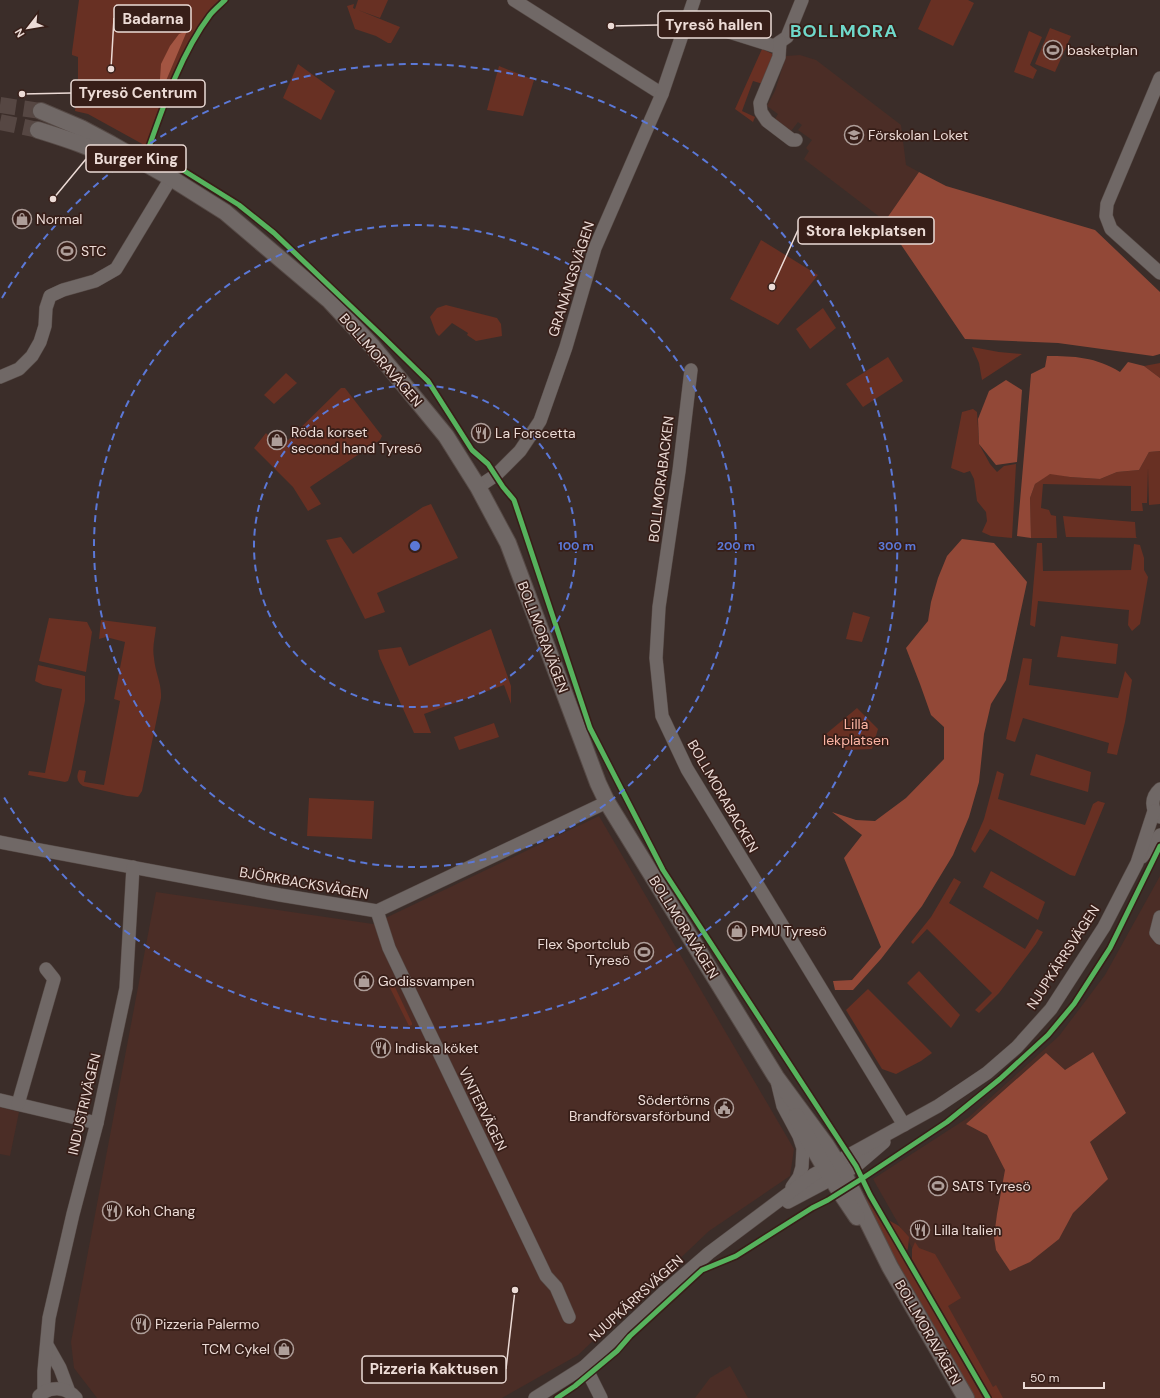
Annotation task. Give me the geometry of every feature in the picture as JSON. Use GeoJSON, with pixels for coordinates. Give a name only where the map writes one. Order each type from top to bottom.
{"type":"FeatureCollection","features":[{"type":"Feature","properties":{"kind":"street"},"geometry":{"type":"LineString","coordinates":[[514,0],[662,94]]}},
{"type":"Feature","properties":{"kind":"street","name":"GRANÄNGSVÄGEN"},"geometry":{"type":"LineString","coordinates":[[478,487],[496,475],[520,451],[540,421],[566,347],[595,248],[662,94],[694,0]]}},
{"type":"Feature","properties":{"kind":"street"},"geometry":{"type":"LineString","coordinates":[[688,19],[774,46],[787,37],[802,0]]}},
{"type":"Feature","properties":{"kind":"street"},"geometry":{"type":"LineString","coordinates":[[780,42],[779,57],[760,104],[761,112],[767,121],[792,140],[796,140]]}},
{"type":"Feature","properties":{"kind":"street"},"geometry":{"type":"LineString","coordinates":[[1160,78],[1107,204],[1106,216],[1112,230],[1160,273]]}},
{"type":"Feature","properties":{"kind":"street","name":"BOLLMORAVÄGEN"},"geometry":{"type":"LineString","coordinates":[[41,111],[81,128],[168,182],[222,220],[256,238],[330,301],[373,347],[446,436],[478,487],[508,543],[598,783],[607,802],[776,1077],[811,1146],[834,1170],[966,1398]]}},
{"type":"Feature","properties":{"kind":"street","name":"BOLLMORAVÄGEN"},"geometry":{"type":"LineString","coordinates":[[38,130],[77,142],[168,182]]}},
{"type":"Feature","properties":{"kind":"street"},"geometry":{"type":"LineString","coordinates":[[0,377],[19,369],[32,356],[40,342],[45,326],[46,308],[50,296],[63,290],[95,281],[116,269],[168,182]]}},
{"type":"Feature","properties":{"kind":"street","name":"BOLLMORABACKEN"},"geometry":{"type":"LineString","coordinates":[[691,370],[679,471],[659,607],[656,658],[662,716],[686,770],[904,1125]]}},
{"type":"Feature","properties":{"kind":"street","name":"NJUPKÄRRSVÄGEN"},"geometry":{"type":"LineString","coordinates":[[535,1398],[584,1367],[663,1293],[709,1253],[813,1175],[856,1166],[904,1125],[938,1106],[987,1073],[1017,1047],[1051,1009],[1104,927],[1137,863],[1157,814],[1153,800],[1154,796],[1160,789]]}},
{"type":"Feature","properties":{"kind":"street","name":"BJÖRKBACKSVÄGEN"},"geometry":{"type":"LineString","coordinates":[[0,842],[280,895],[377,911],[607,802]]}},
{"type":"Feature","properties":{"kind":"street","name":"NJUPKÄRRSVÄGEN"},"geometry":{"type":"LineString","coordinates":[[1137,863],[1160,835]]}},
{"type":"Feature","properties":{"kind":"street","name":"INDUSTRIVÄGEN"},"geometry":{"type":"LineString","coordinates":[[41,1395],[49,1318],[73,1214],[97,1123],[126,988],[133,868]]}},
{"type":"Feature","properties":{"kind":"street","name":"VINTERVÄGEN"},"geometry":{"type":"LineString","coordinates":[[377,911],[389,948],[546,1276],[556,1287],[569,1317]]}},
{"type":"Feature","properties":{"kind":"street"},"geometry":{"type":"LineString","coordinates":[[1160,917],[1156,934],[1160,938]]}},
{"type":"Feature","properties":{"kind":"street"},"geometry":{"type":"LineString","coordinates":[[18,1104],[54,979],[46,969]]}},
{"type":"Feature","properties":{"kind":"street","name":"BOLLMORAVÄGEN"},"geometry":{"type":"LineString","coordinates":[[776,1077],[783,1106],[800,1136],[803,1148],[802,1167],[799,1178],[788,1194]]}},
{"type":"Feature","properties":{"kind":"street"},"geometry":{"type":"LineString","coordinates":[[0,1100],[97,1123]]}},
{"type":"Feature","properties":{"kind":"street","name":"NJUPKÄRRSVÄGEN"},"geometry":{"type":"LineString","coordinates":[[756,1219],[834,1170]]}},
{"type":"Feature","properties":{"kind":"street"},"geometry":{"type":"LineString","coordinates":[[47,1345],[60,1368],[72,1395]]}},
{"type":"Feature","properties":{"kind":"street"},"geometry":{"type":"LineString","coordinates":[[584,1367],[601,1398]]}},
{"type":"Feature","properties":{"kind":"street"},"geometry":{"type":"LineString","coordinates":[[41,1395],[55,1388],[72,1395]]}},
{"type":"Feature","properties":{"kind":"shaded area"},"geometry":{"type":"Polygon","coordinates":[[[187,31],[160,95],[157,93],[161,64],[170,46],[179,34],[187,31]]]}},
{"type":"Feature","properties":{"kind":"shaded area","name":"Förskolan Loket"},"geometry":{"type":"Polygon","coordinates":[[[800,55],[816,60],[901,125],[906,165],[919,172],[885,221],[804,159],[809,151],[806,148],[812,140],[798,130],[802,125],[798,122],[791,131],[775,119],[778,114],[767,106],[775,91],[786,56],[800,55]]]}},
{"type":"Feature","properties":{"kind":"shaded area"},"geometry":{"type":"Polygon","coordinates":[[[919,172],[946,186],[1095,230],[1160,292],[1160,354],[1153,356],[1058,343],[965,339],[885,221],[919,172]]]}},
{"type":"Feature","properties":{"kind":"shaded area"},"geometry":{"type":"Polygon","coordinates":[[[1047,356],[1085,358],[1102,363],[1120,372],[1128,362],[1144,366],[1160,378],[1160,451],[1149,452],[1139,470],[1117,472],[1100,479],[1050,474],[1035,484],[1030,498],[1031,538],[1017,536],[1031,374],[1045,367],[1047,356]]]}},
{"type":"Feature","properties":{"kind":"shaded area"},"geometry":{"type":"Polygon","coordinates":[[[1006,380],[1022,390],[1017,462],[996,465],[979,444],[978,419],[989,391],[1006,380]]]}},
{"type":"Feature","properties":{"kind":"shaded area"},"geometry":{"type":"Polygon","coordinates":[[[962,539],[994,543],[1027,582],[1006,680],[991,704],[984,734],[979,782],[969,817],[953,855],[922,906],[881,959],[853,990],[835,990],[833,981],[852,980],[881,947],[844,858],[862,835],[832,812],[856,820],[875,821],[906,798],[944,759],[944,727],[931,715],[906,648],[928,621],[931,602],[938,578],[947,556],[962,539]]]}},
{"type":"Feature","properties":{"kind":"shaded area"},"geometry":{"type":"Polygon","coordinates":[[[599,816],[794,1149],[790,1176],[709,1231],[578,1355],[502,1398],[97,1398],[74,1368],[71,1342],[156,892],[373,924],[599,816]]]}},
{"type":"Feature","properties":{"kind":"shaded area"},"geometry":{"type":"Polygon","coordinates":[[[1160,876],[1160,1398],[997,1398],[873,1179],[969,1117],[1059,1036],[1105,975],[1160,876]]]}},
{"type":"Feature","properties":{"kind":"shaded area"},"geometry":{"type":"Polygon","coordinates":[[[1093,1052],[1126,1113],[1090,1142],[1108,1179],[1073,1213],[1059,1239],[1030,1262],[1010,1271],[996,1250],[994,1237],[1005,1170],[987,1135],[966,1124],[1046,1053],[1065,1070],[1093,1052]]]}},
{"type":"Feature","properties":{"kind":"shaded area"},"geometry":{"type":"Polygon","coordinates":[[[0,1107],[19,1112],[10,1156],[0,1154],[0,1107]]]}},
{"type":"Feature","properties":{"kind":"shaded area"},"geometry":{"type":"Polygon","coordinates":[[[730,1366],[748,1398],[695,1398],[710,1378],[730,1366]]]}},
{"type":"Feature","properties":{"kind":"green space"},"geometry":{"type":"Polygon","coordinates":[[[79,0],[219,0],[194,34],[165,91],[146,146],[88,114],[75,111],[78,88],[78,57],[72,55],[72,52],[79,0]]]}},
{"type":"Feature","properties":{"kind":"green space"},"geometry":{"type":"Polygon","coordinates":[[[358,0],[388,0],[380,18],[358,10],[400,27],[391,43],[355,29],[347,6],[354,4],[353,8],[355,9],[358,0]]]}},
{"type":"Feature","properties":{"kind":"green space"},"geometry":{"type":"Polygon","coordinates":[[[931,0],[968,0],[974,3],[953,46],[918,29],[931,0]]]}},
{"type":"Feature","properties":{"kind":"green space","name":"basketplan"},"geometry":{"type":"Polygon","coordinates":[[[1050,28],[1071,36],[1055,72],[1035,64],[1050,28]]]}},
{"type":"Feature","properties":{"kind":"green space"},"geometry":{"type":"Polygon","coordinates":[[[1029,31],[1042,37],[1030,65],[1037,70],[1033,79],[1014,72],[1029,31]]]}},
{"type":"Feature","properties":{"kind":"green space"},"geometry":{"type":"Polygon","coordinates":[[[762,49],[775,55],[763,84],[753,81],[742,111],[755,117],[753,122],[735,109],[762,49]]]}},
{"type":"Feature","properties":{"kind":"green space"},"geometry":{"type":"Polygon","coordinates":[[[298,64],[335,91],[321,120],[283,98],[298,64]]]}},
{"type":"Feature","properties":{"kind":"green space"},"geometry":{"type":"Polygon","coordinates":[[[499,66],[534,80],[523,116],[487,110],[499,66]]]}},
{"type":"Feature","properties":{"kind":"green space"},"geometry":{"type":"Polygon","coordinates":[[[761,240],[818,275],[778,325],[730,299],[761,240]]]}},
{"type":"Feature","properties":{"kind":"green space"},"geometry":{"type":"Polygon","coordinates":[[[446,305],[497,318],[501,324],[502,336],[476,341],[467,335],[468,333],[452,323],[439,336],[436,333],[430,317],[437,308],[446,305]]]}},
{"type":"Feature","properties":{"kind":"green space"},"geometry":{"type":"Polygon","coordinates":[[[823,308],[836,328],[810,349],[796,329],[823,308]]]}},
{"type":"Feature","properties":{"kind":"green space"},"geometry":{"type":"Polygon","coordinates":[[[972,347],[999,352],[1022,354],[982,380],[979,363],[972,347]]]}},
{"type":"Feature","properties":{"kind":"green space"},"geometry":{"type":"Polygon","coordinates":[[[888,357],[903,381],[863,407],[846,384],[888,357]]]}},
{"type":"Feature","properties":{"kind":"green space"},"geometry":{"type":"Polygon","coordinates":[[[1160,363],[1160,378],[1144,366],[1160,363]]]}},
{"type":"Feature","properties":{"kind":"green space"},"geometry":{"type":"Polygon","coordinates":[[[286,373],[297,383],[274,404],[264,395],[286,373]]]}},
{"type":"Feature","properties":{"kind":"green space"},"geometry":{"type":"Polygon","coordinates":[[[341,388],[345,388],[382,436],[380,440],[310,487],[321,504],[308,511],[293,487],[254,448],[266,433],[280,448],[341,388]]]}},
{"type":"Feature","properties":{"kind":"green space"},"geometry":{"type":"Polygon","coordinates":[[[973,409],[977,412],[979,444],[990,464],[997,472],[1004,466],[1016,464],[1012,538],[991,536],[982,532],[987,521],[986,512],[977,501],[974,479],[970,471],[964,473],[951,468],[962,412],[973,409]]]}},
{"type":"Feature","properties":{"kind":"green space"},"geometry":{"type":"Polygon","coordinates":[[[1160,451],[1160,504],[1149,505],[1148,468],[1147,503],[1142,503],[1143,511],[1131,511],[1131,486],[1043,484],[1041,508],[1049,510],[1051,515],[1056,516],[1057,538],[1031,538],[1030,498],[1035,484],[1050,473],[1070,477],[1100,479],[1117,472],[1139,470],[1149,452],[1160,451]]]}},
{"type":"Feature","properties":{"kind":"green space"},"geometry":{"type":"Polygon","coordinates":[[[431,504],[458,558],[377,593],[385,612],[365,619],[326,540],[341,537],[353,554],[423,507],[431,504]]]}},
{"type":"Feature","properties":{"kind":"green space"},"geometry":{"type":"Polygon","coordinates":[[[1063,516],[1135,522],[1137,538],[1066,537],[1063,516]]]}},
{"type":"Feature","properties":{"kind":"green space"},"geometry":{"type":"Polygon","coordinates":[[[1037,543],[1042,543],[1043,571],[1131,570],[1134,544],[1140,545],[1144,558],[1144,570],[1148,577],[1140,624],[1132,631],[1128,625],[1129,610],[1038,601],[1035,627],[1030,625],[1037,543]]]}},
{"type":"Feature","properties":{"kind":"green space"},"geometry":{"type":"Polygon","coordinates":[[[853,612],[870,617],[862,642],[846,639],[853,612]]]}},
{"type":"Feature","properties":{"kind":"green space"},"geometry":{"type":"Polygon","coordinates":[[[49,618],[87,622],[92,632],[86,672],[39,661],[49,618]]]}},
{"type":"Feature","properties":{"kind":"green space"},"geometry":{"type":"Polygon","coordinates":[[[101,620],[156,627],[153,654],[161,698],[142,791],[138,797],[83,786],[79,783],[78,779],[79,770],[86,771],[84,782],[104,785],[120,701],[114,699],[125,642],[106,637],[99,639],[101,620]]]}},
{"type":"Feature","properties":{"kind":"green space"},"geometry":{"type":"Polygon","coordinates":[[[491,629],[511,686],[511,704],[504,685],[424,714],[431,733],[414,733],[380,658],[378,650],[401,647],[409,666],[491,629]]]}},
{"type":"Feature","properties":{"kind":"green space"},"geometry":{"type":"Polygon","coordinates":[[[1061,636],[1118,644],[1116,664],[1057,657],[1061,636]]]}},
{"type":"Feature","properties":{"kind":"green space"},"geometry":{"type":"Polygon","coordinates":[[[1023,658],[1032,659],[1029,685],[1118,698],[1125,671],[1132,680],[1125,722],[1117,755],[1107,753],[1109,743],[1023,718],[1015,742],[1006,739],[1023,658]]]}},
{"type":"Feature","properties":{"kind":"green space"},"geometry":{"type":"Polygon","coordinates":[[[38,665],[85,676],[85,701],[71,772],[68,781],[65,782],[28,775],[29,771],[45,773],[62,689],[43,685],[35,681],[38,665]]]}},
{"type":"Feature","properties":{"kind":"green space","name":"Lilla lekplatsen"},"geometry":{"type":"Polygon","coordinates":[[[857,708],[878,729],[872,749],[846,750],[826,734],[857,708]]]}},
{"type":"Feature","properties":{"kind":"green space"},"geometry":{"type":"Polygon","coordinates":[[[494,723],[499,737],[459,750],[454,737],[494,723]]]}},
{"type":"Feature","properties":{"kind":"green space"},"geometry":{"type":"Polygon","coordinates":[[[1036,754],[1091,772],[1088,792],[1030,775],[1036,754]]]}},
{"type":"Feature","properties":{"kind":"green space"},"geometry":{"type":"Polygon","coordinates":[[[997,771],[1004,774],[998,799],[1085,825],[1093,804],[1098,801],[1105,803],[1075,876],[1070,875],[990,829],[975,853],[971,849],[984,819],[997,771]]]}},
{"type":"Feature","properties":{"kind":"green space"},"geometry":{"type":"Polygon","coordinates":[[[309,798],[374,801],[372,839],[307,836],[309,798]]]}},
{"type":"Feature","properties":{"kind":"green space"},"geometry":{"type":"Polygon","coordinates":[[[991,871],[1045,902],[1038,920],[983,887],[991,871]]]}},
{"type":"Feature","properties":{"kind":"green space"},"geometry":{"type":"Polygon","coordinates":[[[954,878],[961,882],[949,903],[1025,949],[1037,929],[1043,932],[1036,944],[999,993],[979,1013],[975,1010],[992,993],[927,929],[913,944],[911,942],[931,917],[954,878]]]}},
{"type":"Feature","properties":{"kind":"green space"},"geometry":{"type":"Polygon","coordinates":[[[919,971],[960,1015],[951,1028],[907,983],[919,971]]]}},
{"type":"Feature","properties":{"kind":"green space"},"geometry":{"type":"Polygon","coordinates":[[[394,985],[412,1025],[409,1026],[390,988],[394,985]]]}},
{"type":"Feature","properties":{"kind":"green space"},"geometry":{"type":"Polygon","coordinates":[[[868,989],[932,1053],[921,1061],[896,1074],[882,1069],[846,1010],[868,989]]]}},
{"type":"Feature","properties":{"kind":"green space"},"geometry":{"type":"Polygon","coordinates":[[[859,1186],[905,1261],[983,1398],[974,1398],[954,1360],[855,1189],[859,1186]]]}},
{"type":"Feature","properties":{"kind":"green space"},"geometry":{"type":"Polygon","coordinates":[[[890,1221],[899,1226],[909,1237],[907,1251],[889,1223],[890,1221]]]}},
{"type":"Feature","properties":{"kind":"green space"},"geometry":{"type":"Polygon","coordinates":[[[915,1242],[919,1248],[935,1254],[961,1298],[948,1306],[993,1387],[996,1385],[1003,1398],[992,1398],[912,1259],[912,1249],[915,1242]]]}},
{"type":"Feature","properties":{"kind":"tunnel"},"geometry":{"type":"LineString","coordinates":[[0,105],[41,111]]}},
{"type":"Feature","properties":{"kind":"tunnel"},"geometry":{"type":"LineString","coordinates":[[0,122],[38,130]]}},
{"type":"Feature","properties":{"kind":"cycle path"},"geometry":{"type":"LineString","coordinates":[[149,147],[182,62],[210,15],[225,0]]}},
{"type":"Feature","properties":{"kind":"cycle path"},"geometry":{"type":"LineString","coordinates":[[149,149],[239,205],[274,233],[383,337],[428,381],[472,450],[488,464],[503,487],[514,500],[590,728],[663,870],[856,1166],[870,1195],[988,1398]]}},
{"type":"Feature","properties":{"kind":"cycle path"},"geometry":{"type":"LineString","coordinates":[[557,1398],[575,1386],[617,1351],[630,1336],[702,1270],[736,1256],[863,1178],[947,1122],[1000,1079],[1048,1035],[1074,1004],[1110,948],[1160,846]]}},
{"type":"Feature","properties":{"kind":"place","name":"Tyresö hallen"},"geometry":{"type":"Point","coordinates":[611,26]}},
{"type":"Feature","properties":{"kind":"place","name":"basketplan"},"geometry":{"type":"Point","coordinates":[1053,50]}},
{"type":"Feature","properties":{"kind":"place","name":"Badarna"},"geometry":{"type":"Point","coordinates":[111,69]}},
{"type":"Feature","properties":{"kind":"place","name":"Tyresö Centrum"},"geometry":{"type":"Point","coordinates":[22,94]}},
{"type":"Feature","properties":{"kind":"place","name":"Förskolan Loket"},"geometry":{"type":"Point","coordinates":[854,135]}},
{"type":"Feature","properties":{"kind":"place","name":"Burger King"},"geometry":{"type":"Point","coordinates":[53,199]}},
{"type":"Feature","properties":{"kind":"place","name":"Normal"},"geometry":{"type":"Point","coordinates":[22,219]}},
{"type":"Feature","properties":{"kind":"place","name":"STC"},"geometry":{"type":"Point","coordinates":[67,251]}},
{"type":"Feature","properties":{"kind":"place","name":"Stora lekplatsen"},"geometry":{"type":"Point","coordinates":[772,287]}},
{"type":"Feature","properties":{"kind":"place","name":"La Forscetta"},"geometry":{"type":"Point","coordinates":[481,433]}},
{"type":"Feature","properties":{"kind":"place","name":"Röda korset second hand Tyresö"},"geometry":{"type":"Point","coordinates":[277,440]}},
{"type":"Feature","properties":{"kind":"place","name":"PMU Tyresö"},"geometry":{"type":"Point","coordinates":[737,931]}},
{"type":"Feature","properties":{"kind":"place","name":"Flex Sportclub Tyresö"},"geometry":{"type":"Point","coordinates":[644,952]}},
{"type":"Feature","properties":{"kind":"place","name":"Godissvampen"},"geometry":{"type":"Point","coordinates":[364,981]}},
{"type":"Feature","properties":{"kind":"place","name":"Indiska köket"},"geometry":{"type":"Point","coordinates":[381,1048]}},
{"type":"Feature","properties":{"kind":"place","name":"Södertörns Brandförsvarsförbund"},"geometry":{"type":"Point","coordinates":[724,1108]}},
{"type":"Feature","properties":{"kind":"place","name":"SATS Tyresö"},"geometry":{"type":"Point","coordinates":[938,1186]}},
{"type":"Feature","properties":{"kind":"place","name":"Koh Chang"},"geometry":{"type":"Point","coordinates":[112,1211]}},
{"type":"Feature","properties":{"kind":"place","name":"Lilla Italien"},"geometry":{"type":"Point","coordinates":[920,1230]}},
{"type":"Feature","properties":{"kind":"place","name":"Pizzeria Kaktusen"},"geometry":{"type":"Point","coordinates":[515,1290]}},
{"type":"Feature","properties":{"kind":"place","name":"Pizzeria Palermo"},"geometry":{"type":"Point","coordinates":[141,1324]}},
{"type":"Feature","properties":{"kind":"place","name":"TCM Cykel"},"geometry":{"type":"Point","coordinates":[284,1349]}},
{"type":"Feature","properties":{"kind":"district","name":"BOLLMORA"},"geometry":{"type":"Point","coordinates":[844,31]}}]}
